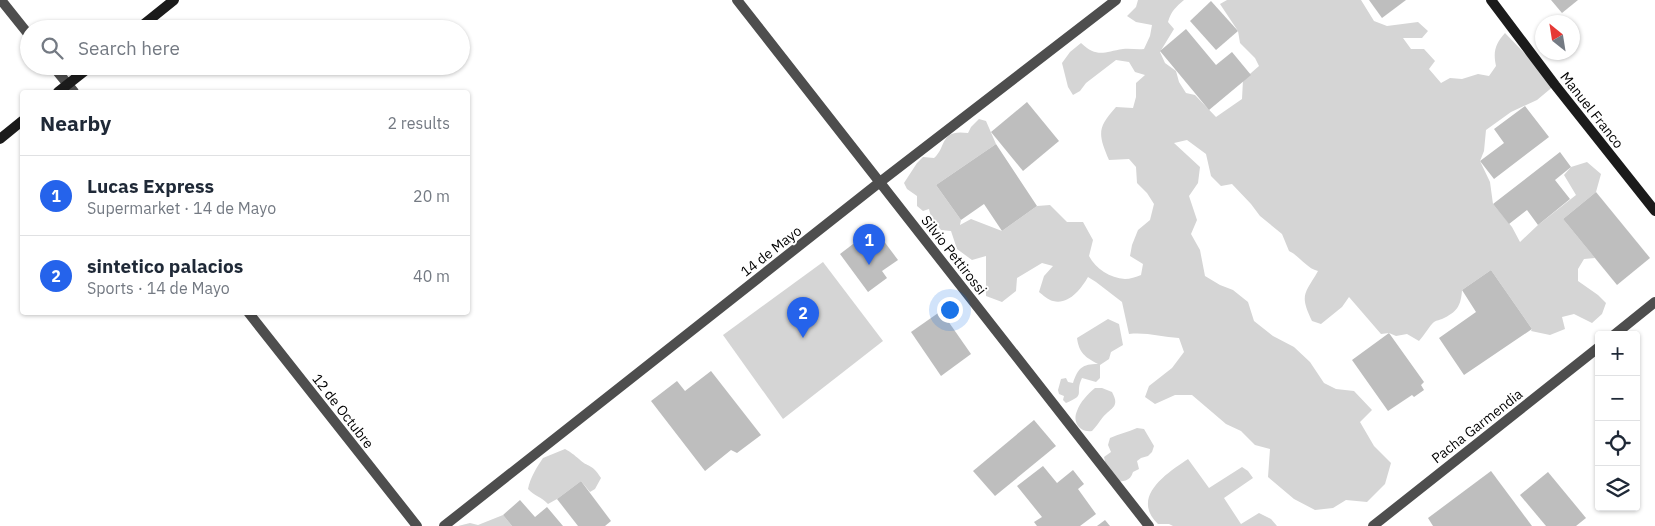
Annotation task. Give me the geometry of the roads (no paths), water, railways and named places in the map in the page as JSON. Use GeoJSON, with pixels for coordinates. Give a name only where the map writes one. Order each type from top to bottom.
{"type":"FeatureCollection","features":[{"type":"Feature","properties":{"kind":"main road"},"geometry":{"type":"LineString","coordinates":[[149,20],[174,0]]}},
{"type":"Feature","properties":{"kind":"main road","name":"Manuel Franco"},"geometry":{"type":"LineString","coordinates":[[1491,0],[1555,85],[1655,211]]}},
{"type":"Feature","properties":{"kind":"main road"},"geometry":{"type":"LineString","coordinates":[[71,89],[83,75]]}},
{"type":"Feature","properties":{"kind":"main road"},"geometry":{"type":"LineString","coordinates":[[0,139],[20,123]]}},
{"type":"Feature","properties":{"kind":"street"},"geometry":{"type":"LineString","coordinates":[[1,0],[20,24]]}},
{"type":"Feature","properties":{"kind":"street","name":"Silvio Pettirossi"},"geometry":{"type":"LineString","coordinates":[[737,0],[1150,526]]}},
{"type":"Feature","properties":{"kind":"street","name":"14 de Mayo"},"geometry":{"type":"LineString","coordinates":[[444,526],[880,182],[1116,0]]}},
{"type":"Feature","properties":{"kind":"street"},"geometry":{"type":"LineString","coordinates":[[60,75],[71,89]]}},
{"type":"Feature","properties":{"kind":"street"},"geometry":{"type":"LineString","coordinates":[[1619,331],[1655,302]]}},
{"type":"Feature","properties":{"kind":"street","name":"12 de Octubre"},"geometry":{"type":"LineString","coordinates":[[250,315],[417,526]]}},
{"type":"Feature","properties":{"kind":"street","name":"Pacha Garmendia"},"geometry":{"type":"LineString","coordinates":[[1373,526],[1595,350]]}},
{"type":"Feature","properties":{"kind":"place","name":"Lucas Express"},"geometry":{"type":"Point","coordinates":[869,265]}},
{"type":"Feature","properties":{"kind":"place","name":"sintetico palacios"},"geometry":{"type":"Point","coordinates":[803,338]}}]}
